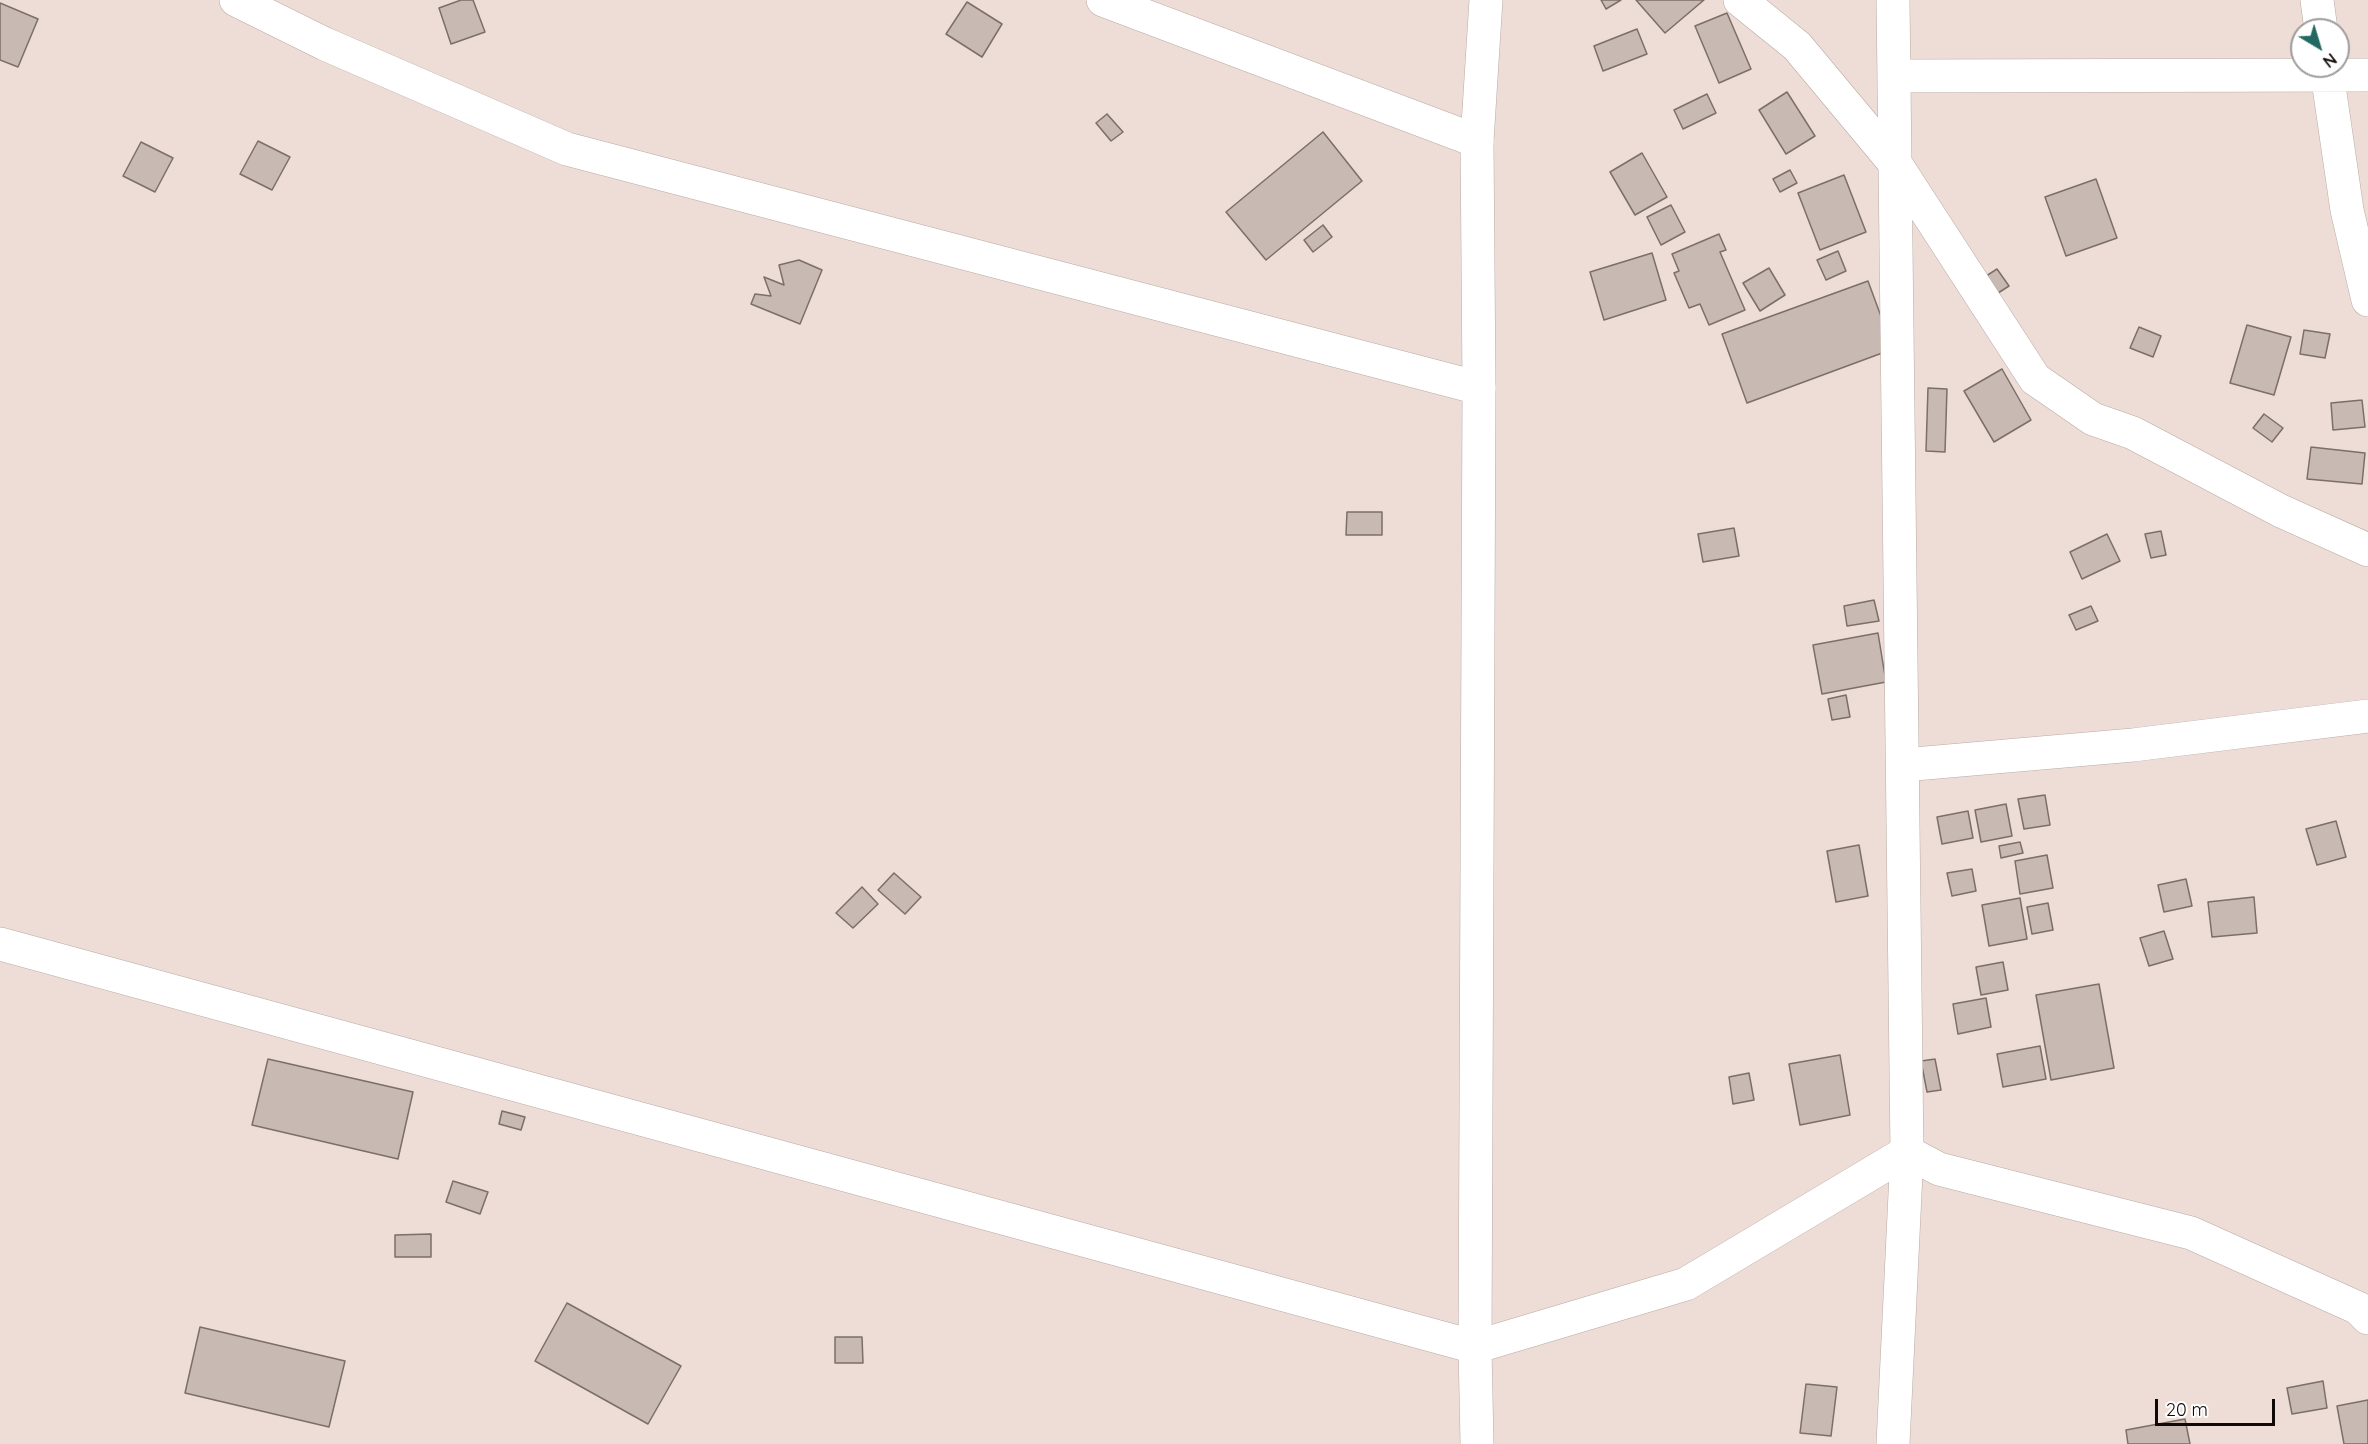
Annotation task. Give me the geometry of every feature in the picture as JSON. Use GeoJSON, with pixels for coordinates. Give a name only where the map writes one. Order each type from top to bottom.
{"type":"FeatureCollection","features":[{"type":"Feature","properties":{"kind":"street"},"geometry":{"type":"LineString","coordinates":[[236,0],[325,44],[567,148],[1479,388]]}},
{"type":"Feature","properties":{"kind":"street"},"geometry":{"type":"LineString","coordinates":[[1102,0],[1477,141]]}},
{"type":"Feature","properties":{"kind":"street"},"geometry":{"type":"LineString","coordinates":[[1477,1444],[1475,1347],[1479,388],[1477,141],[1486,0]]}},
{"type":"Feature","properties":{"kind":"street"},"geometry":{"type":"LineString","coordinates":[[1740,0],[1797,46],[1897,166],[2035,379],[2093,419],[2133,433],[2280,511],[2368,550]]}},
{"type":"Feature","properties":{"kind":"street"},"geometry":{"type":"LineString","coordinates":[[1893,0],[1897,166],[1907,1152],[1893,1444]]}},
{"type":"Feature","properties":{"kind":"street"},"geometry":{"type":"LineString","coordinates":[[2317,0],[2319,18]]}},
{"type":"Feature","properties":{"kind":"street"},"geometry":{"type":"LineString","coordinates":[[1895,76],[2290,71]]}},
{"type":"Feature","properties":{"kind":"street"},"geometry":{"type":"LineString","coordinates":[[2350,73],[2368,75]]}},
{"type":"Feature","properties":{"kind":"street"},"geometry":{"type":"LineString","coordinates":[[2328,78],[2347,210],[2368,300]]}},
{"type":"Feature","properties":{"kind":"street"},"geometry":{"type":"LineString","coordinates":[[1903,765],[2133,745],[2368,716]]}},
{"type":"Feature","properties":{"kind":"street"},"geometry":{"type":"LineString","coordinates":[[0,944],[1475,1347],[1686,1284],[1907,1152]]}},
{"type":"Feature","properties":{"kind":"street"},"geometry":{"type":"LineString","coordinates":[[1907,1152],[1939,1169],[2191,1233],[2358,1308],[2368,1318]]}},
{"type":"Feature","properties":{"kind":"building"},"geometry":{"type":"Polygon","coordinates":[[[461,0],[473,0],[485,32],[451,44],[439,8],[461,0]]]}},
{"type":"Feature","properties":{"kind":"building"},"geometry":{"type":"Polygon","coordinates":[[[1601,0],[1621,0],[1606,9],[1601,0]]]}},
{"type":"Feature","properties":{"kind":"building"},"geometry":{"type":"Polygon","coordinates":[[[1636,0],[1704,0],[1665,33],[1636,0]]]}},
{"type":"Feature","properties":{"kind":"building"},"geometry":{"type":"Polygon","coordinates":[[[967,2],[1002,24],[982,57],[946,34],[967,2]]]}},
{"type":"Feature","properties":{"kind":"building"},"geometry":{"type":"Polygon","coordinates":[[[0,3],[38,19],[18,67],[0,60],[0,3]]]}},
{"type":"Feature","properties":{"kind":"building"},"geometry":{"type":"Polygon","coordinates":[[[1727,13],[1751,69],[1719,83],[1695,26],[1727,13]]]}},
{"type":"Feature","properties":{"kind":"building"},"geometry":{"type":"Polygon","coordinates":[[[1637,29],[1647,54],[1603,71],[1594,46],[1637,29]]]}},
{"type":"Feature","properties":{"kind":"building"},"geometry":{"type":"Polygon","coordinates":[[[1787,92],[1815,136],[1786,154],[1759,110],[1787,92]]]}},
{"type":"Feature","properties":{"kind":"building"},"geometry":{"type":"Polygon","coordinates":[[[1707,94],[1716,113],[1683,129],[1674,110],[1707,94]]]}},
{"type":"Feature","properties":{"kind":"building"},"geometry":{"type":"Polygon","coordinates":[[[1107,114],[1123,132],[1111,141],[1096,123],[1107,114]]]}},
{"type":"Feature","properties":{"kind":"building"},"geometry":{"type":"Polygon","coordinates":[[[1323,132],[1362,181],[1266,260],[1226,212],[1323,132]]]}},
{"type":"Feature","properties":{"kind":"building"},"geometry":{"type":"Polygon","coordinates":[[[258,141],[290,157],[272,190],[240,174],[258,141]]]}},
{"type":"Feature","properties":{"kind":"building"},"geometry":{"type":"Polygon","coordinates":[[[141,142],[173,158],[155,192],[123,176],[141,142]]]}},
{"type":"Feature","properties":{"kind":"building"},"geometry":{"type":"Polygon","coordinates":[[[1642,153],[1667,197],[1635,215],[1610,172],[1642,153]]]}},
{"type":"Feature","properties":{"kind":"building"},"geometry":{"type":"Polygon","coordinates":[[[1790,170],[1797,183],[1780,192],[1773,179],[1790,170]]]}},
{"type":"Feature","properties":{"kind":"building"},"geometry":{"type":"Polygon","coordinates":[[[1844,175],[1866,232],[1820,250],[1798,193],[1844,175]]]}},
{"type":"Feature","properties":{"kind":"building"},"geometry":{"type":"Polygon","coordinates":[[[2096,179],[2117,238],[2066,256],[2045,197],[2096,179]]]}},
{"type":"Feature","properties":{"kind":"building"},"geometry":{"type":"Polygon","coordinates":[[[1671,205],[1685,232],[1661,245],[1647,217],[1671,205]]]}},
{"type":"Feature","properties":{"kind":"building"},"geometry":{"type":"Polygon","coordinates":[[[1323,225],[1332,237],[1313,252],[1304,240],[1323,225]]]}},
{"type":"Feature","properties":{"kind":"building"},"geometry":{"type":"Polygon","coordinates":[[[1719,234],[1726,250],[1720,252],[1745,310],[1709,325],[1700,304],[1689,308],[1674,273],[1679,271],[1672,254],[1719,234]]]}},
{"type":"Feature","properties":{"kind":"building"},"geometry":{"type":"Polygon","coordinates":[[[1838,251],[1846,271],[1826,280],[1817,260],[1838,251]]]}},
{"type":"Feature","properties":{"kind":"building"},"geometry":{"type":"Polygon","coordinates":[[[1652,253],[1666,300],[1604,320],[1590,272],[1652,253]]]}},
{"type":"Feature","properties":{"kind":"building"},"geometry":{"type":"Polygon","coordinates":[[[799,260],[822,270],[800,324],[751,304],[755,294],[771,296],[764,277],[784,285],[779,265],[799,260]]]}},
{"type":"Feature","properties":{"kind":"building"},"geometry":{"type":"Polygon","coordinates":[[[1769,268],[1785,295],[1760,311],[1743,283],[1769,268]]]}},
{"type":"Feature","properties":{"kind":"building"},"geometry":{"type":"Polygon","coordinates":[[[1997,269],[2009,286],[1995,295],[1983,278],[1997,269]]]}},
{"type":"Feature","properties":{"kind":"building"},"geometry":{"type":"Polygon","coordinates":[[[1868,281],[1893,349],[1747,403],[1722,334],[1868,281]]]}},
{"type":"Feature","properties":{"kind":"building"},"geometry":{"type":"Polygon","coordinates":[[[2247,325],[2291,337],[2274,395],[2230,383],[2247,325]]]}},
{"type":"Feature","properties":{"kind":"building"},"geometry":{"type":"Polygon","coordinates":[[[2139,327],[2161,336],[2153,357],[2130,348],[2139,327]]]}},
{"type":"Feature","properties":{"kind":"building"},"geometry":{"type":"Polygon","coordinates":[[[2304,330],[2330,334],[2325,358],[2300,354],[2304,330]]]}},
{"type":"Feature","properties":{"kind":"building"},"geometry":{"type":"Polygon","coordinates":[[[2002,369],[2031,420],[1994,442],[1964,391],[2002,369]]]}},
{"type":"Feature","properties":{"kind":"building"},"geometry":{"type":"Polygon","coordinates":[[[1928,388],[1947,389],[1945,452],[1926,451],[1928,388]]]}},
{"type":"Feature","properties":{"kind":"building"},"geometry":{"type":"Polygon","coordinates":[[[2362,400],[2365,427],[2333,430],[2331,403],[2362,400]]]}},
{"type":"Feature","properties":{"kind":"building"},"geometry":{"type":"Polygon","coordinates":[[[2264,414],[2283,428],[2272,442],[2253,428],[2264,414]]]}},
{"type":"Feature","properties":{"kind":"building"},"geometry":{"type":"Polygon","coordinates":[[[2311,447],[2365,453],[2362,484],[2307,479],[2311,447]]]}},
{"type":"Feature","properties":{"kind":"building"},"geometry":{"type":"Polygon","coordinates":[[[1347,512],[1382,512],[1382,535],[1346,535],[1347,512]]]}},
{"type":"Feature","properties":{"kind":"building"},"geometry":{"type":"Polygon","coordinates":[[[1734,528],[1739,556],[1703,562],[1698,534],[1734,528]]]}},
{"type":"Feature","properties":{"kind":"building"},"geometry":{"type":"Polygon","coordinates":[[[2161,531],[2166,555],[2151,558],[2145,534],[2161,531]]]}},
{"type":"Feature","properties":{"kind":"building"},"geometry":{"type":"Polygon","coordinates":[[[2107,534],[2120,561],[2082,579],[2070,552],[2107,534]]]}},
{"type":"Feature","properties":{"kind":"building"},"geometry":{"type":"Polygon","coordinates":[[[1874,600],[1879,621],[1847,626],[1844,606],[1874,600]]]}},
{"type":"Feature","properties":{"kind":"building"},"geometry":{"type":"Polygon","coordinates":[[[2091,606],[2098,621],[2076,630],[2069,615],[2091,606]]]}},
{"type":"Feature","properties":{"kind":"building"},"geometry":{"type":"Polygon","coordinates":[[[1878,633],[1886,682],[1822,694],[1813,645],[1878,633]]]}},
{"type":"Feature","properties":{"kind":"building"},"geometry":{"type":"Polygon","coordinates":[[[1846,695],[1850,717],[1832,720],[1828,699],[1846,695]]]}},
{"type":"Feature","properties":{"kind":"building"},"geometry":{"type":"Polygon","coordinates":[[[2045,795],[2050,825],[2024,829],[2018,799],[2045,795]]]}},
{"type":"Feature","properties":{"kind":"building"},"geometry":{"type":"Polygon","coordinates":[[[2006,804],[2012,836],[1981,842],[1975,810],[2006,804]]]}},
{"type":"Feature","properties":{"kind":"building"},"geometry":{"type":"Polygon","coordinates":[[[1968,811],[1973,838],[1942,844],[1937,817],[1968,811]]]}},
{"type":"Feature","properties":{"kind":"building"},"geometry":{"type":"Polygon","coordinates":[[[2336,821],[2346,857],[2317,865],[2306,829],[2336,821]]]}},
{"type":"Feature","properties":{"kind":"building"},"geometry":{"type":"Polygon","coordinates":[[[2020,842],[2023,853],[2001,858],[1999,846],[2020,842]]]}},
{"type":"Feature","properties":{"kind":"building"},"geometry":{"type":"Polygon","coordinates":[[[1859,845],[1868,896],[1836,902],[1827,851],[1859,845]]]}},
{"type":"Feature","properties":{"kind":"building"},"geometry":{"type":"Polygon","coordinates":[[[2047,855],[2053,888],[2020,894],[2015,861],[2047,855]]]}},
{"type":"Feature","properties":{"kind":"building"},"geometry":{"type":"Polygon","coordinates":[[[1972,869],[1976,891],[1952,896],[1947,873],[1972,869]]]}},
{"type":"Feature","properties":{"kind":"building"},"geometry":{"type":"Polygon","coordinates":[[[894,873],[921,897],[905,914],[878,890],[894,873]]]}},
{"type":"Feature","properties":{"kind":"building"},"geometry":{"type":"Polygon","coordinates":[[[2186,879],[2192,906],[2164,912],[2158,885],[2186,879]]]}},
{"type":"Feature","properties":{"kind":"building"},"geometry":{"type":"Polygon","coordinates":[[[862,887],[878,904],[853,928],[836,913],[862,887]]]}},
{"type":"Feature","properties":{"kind":"building"},"geometry":{"type":"Polygon","coordinates":[[[2254,897],[2257,933],[2212,937],[2208,902],[2254,897]]]}},
{"type":"Feature","properties":{"kind":"building"},"geometry":{"type":"Polygon","coordinates":[[[2020,898],[2027,939],[1989,946],[1982,905],[2020,898]]]}},
{"type":"Feature","properties":{"kind":"building"},"geometry":{"type":"Polygon","coordinates":[[[2048,903],[2053,930],[2032,934],[2027,907],[2048,903]]]}},
{"type":"Feature","properties":{"kind":"building"},"geometry":{"type":"Polygon","coordinates":[[[2164,931],[2173,959],[2149,966],[2140,938],[2164,931]]]}},
{"type":"Feature","properties":{"kind":"building"},"geometry":{"type":"Polygon","coordinates":[[[2003,962],[2008,990],[1981,995],[1976,967],[2003,962]]]}},
{"type":"Feature","properties":{"kind":"building"},"geometry":{"type":"Polygon","coordinates":[[[2099,984],[2114,1068],[2051,1080],[2036,995],[2099,984]]]}},
{"type":"Feature","properties":{"kind":"building"},"geometry":{"type":"Polygon","coordinates":[[[1986,998],[1991,1027],[1958,1034],[1953,1004],[1986,998]]]}},
{"type":"Feature","properties":{"kind":"building"},"geometry":{"type":"Polygon","coordinates":[[[2040,1046],[2046,1079],[2003,1087],[1997,1054],[2040,1046]]]}},
{"type":"Feature","properties":{"kind":"building"},"geometry":{"type":"Polygon","coordinates":[[[1840,1055],[1850,1115],[1800,1125],[1789,1064],[1840,1055]]]}},
{"type":"Feature","properties":{"kind":"building"},"geometry":{"type":"Polygon","coordinates":[[[268,1059],[413,1092],[398,1159],[252,1125],[268,1059]]]}},
{"type":"Feature","properties":{"kind":"building"},"geometry":{"type":"Polygon","coordinates":[[[1935,1059],[1941,1090],[1927,1092],[1921,1061],[1935,1059]]]}},
{"type":"Feature","properties":{"kind":"building"},"geometry":{"type":"Polygon","coordinates":[[[1749,1073],[1754,1100],[1733,1104],[1729,1077],[1749,1073]]]}},
{"type":"Feature","properties":{"kind":"building"},"geometry":{"type":"Polygon","coordinates":[[[502,1111],[525,1117],[521,1130],[499,1124],[502,1111]]]}},
{"type":"Feature","properties":{"kind":"building"},"geometry":{"type":"Polygon","coordinates":[[[453,1181],[488,1192],[480,1214],[446,1202],[453,1181]]]}},
{"type":"Feature","properties":{"kind":"building"},"geometry":{"type":"Polygon","coordinates":[[[431,1234],[431,1257],[395,1257],[395,1235],[431,1234]]]}},
{"type":"Feature","properties":{"kind":"building"},"geometry":{"type":"Polygon","coordinates":[[[567,1303],[681,1366],[648,1424],[535,1361],[567,1303]]]}},
{"type":"Feature","properties":{"kind":"building"},"geometry":{"type":"Polygon","coordinates":[[[200,1327],[345,1361],[329,1427],[185,1393],[200,1327]]]}},
{"type":"Feature","properties":{"kind":"building"},"geometry":{"type":"Polygon","coordinates":[[[835,1337],[862,1337],[863,1363],[835,1363],[835,1337]]]}},
{"type":"Feature","properties":{"kind":"building"},"geometry":{"type":"Polygon","coordinates":[[[2323,1381],[2327,1408],[2292,1414],[2287,1388],[2323,1381]]]}},
{"type":"Feature","properties":{"kind":"building"},"geometry":{"type":"Polygon","coordinates":[[[1806,1384],[1837,1387],[1831,1436],[1800,1433],[1806,1384]]]}},
{"type":"Feature","properties":{"kind":"building"},"geometry":{"type":"Polygon","coordinates":[[[2368,1400],[2368,1444],[2344,1444],[2337,1406],[2368,1400]]]}},
{"type":"Feature","properties":{"kind":"building"},"geometry":{"type":"Polygon","coordinates":[[[2185,1419],[2190,1444],[2128,1444],[2126,1430],[2185,1419]]]}}]}
